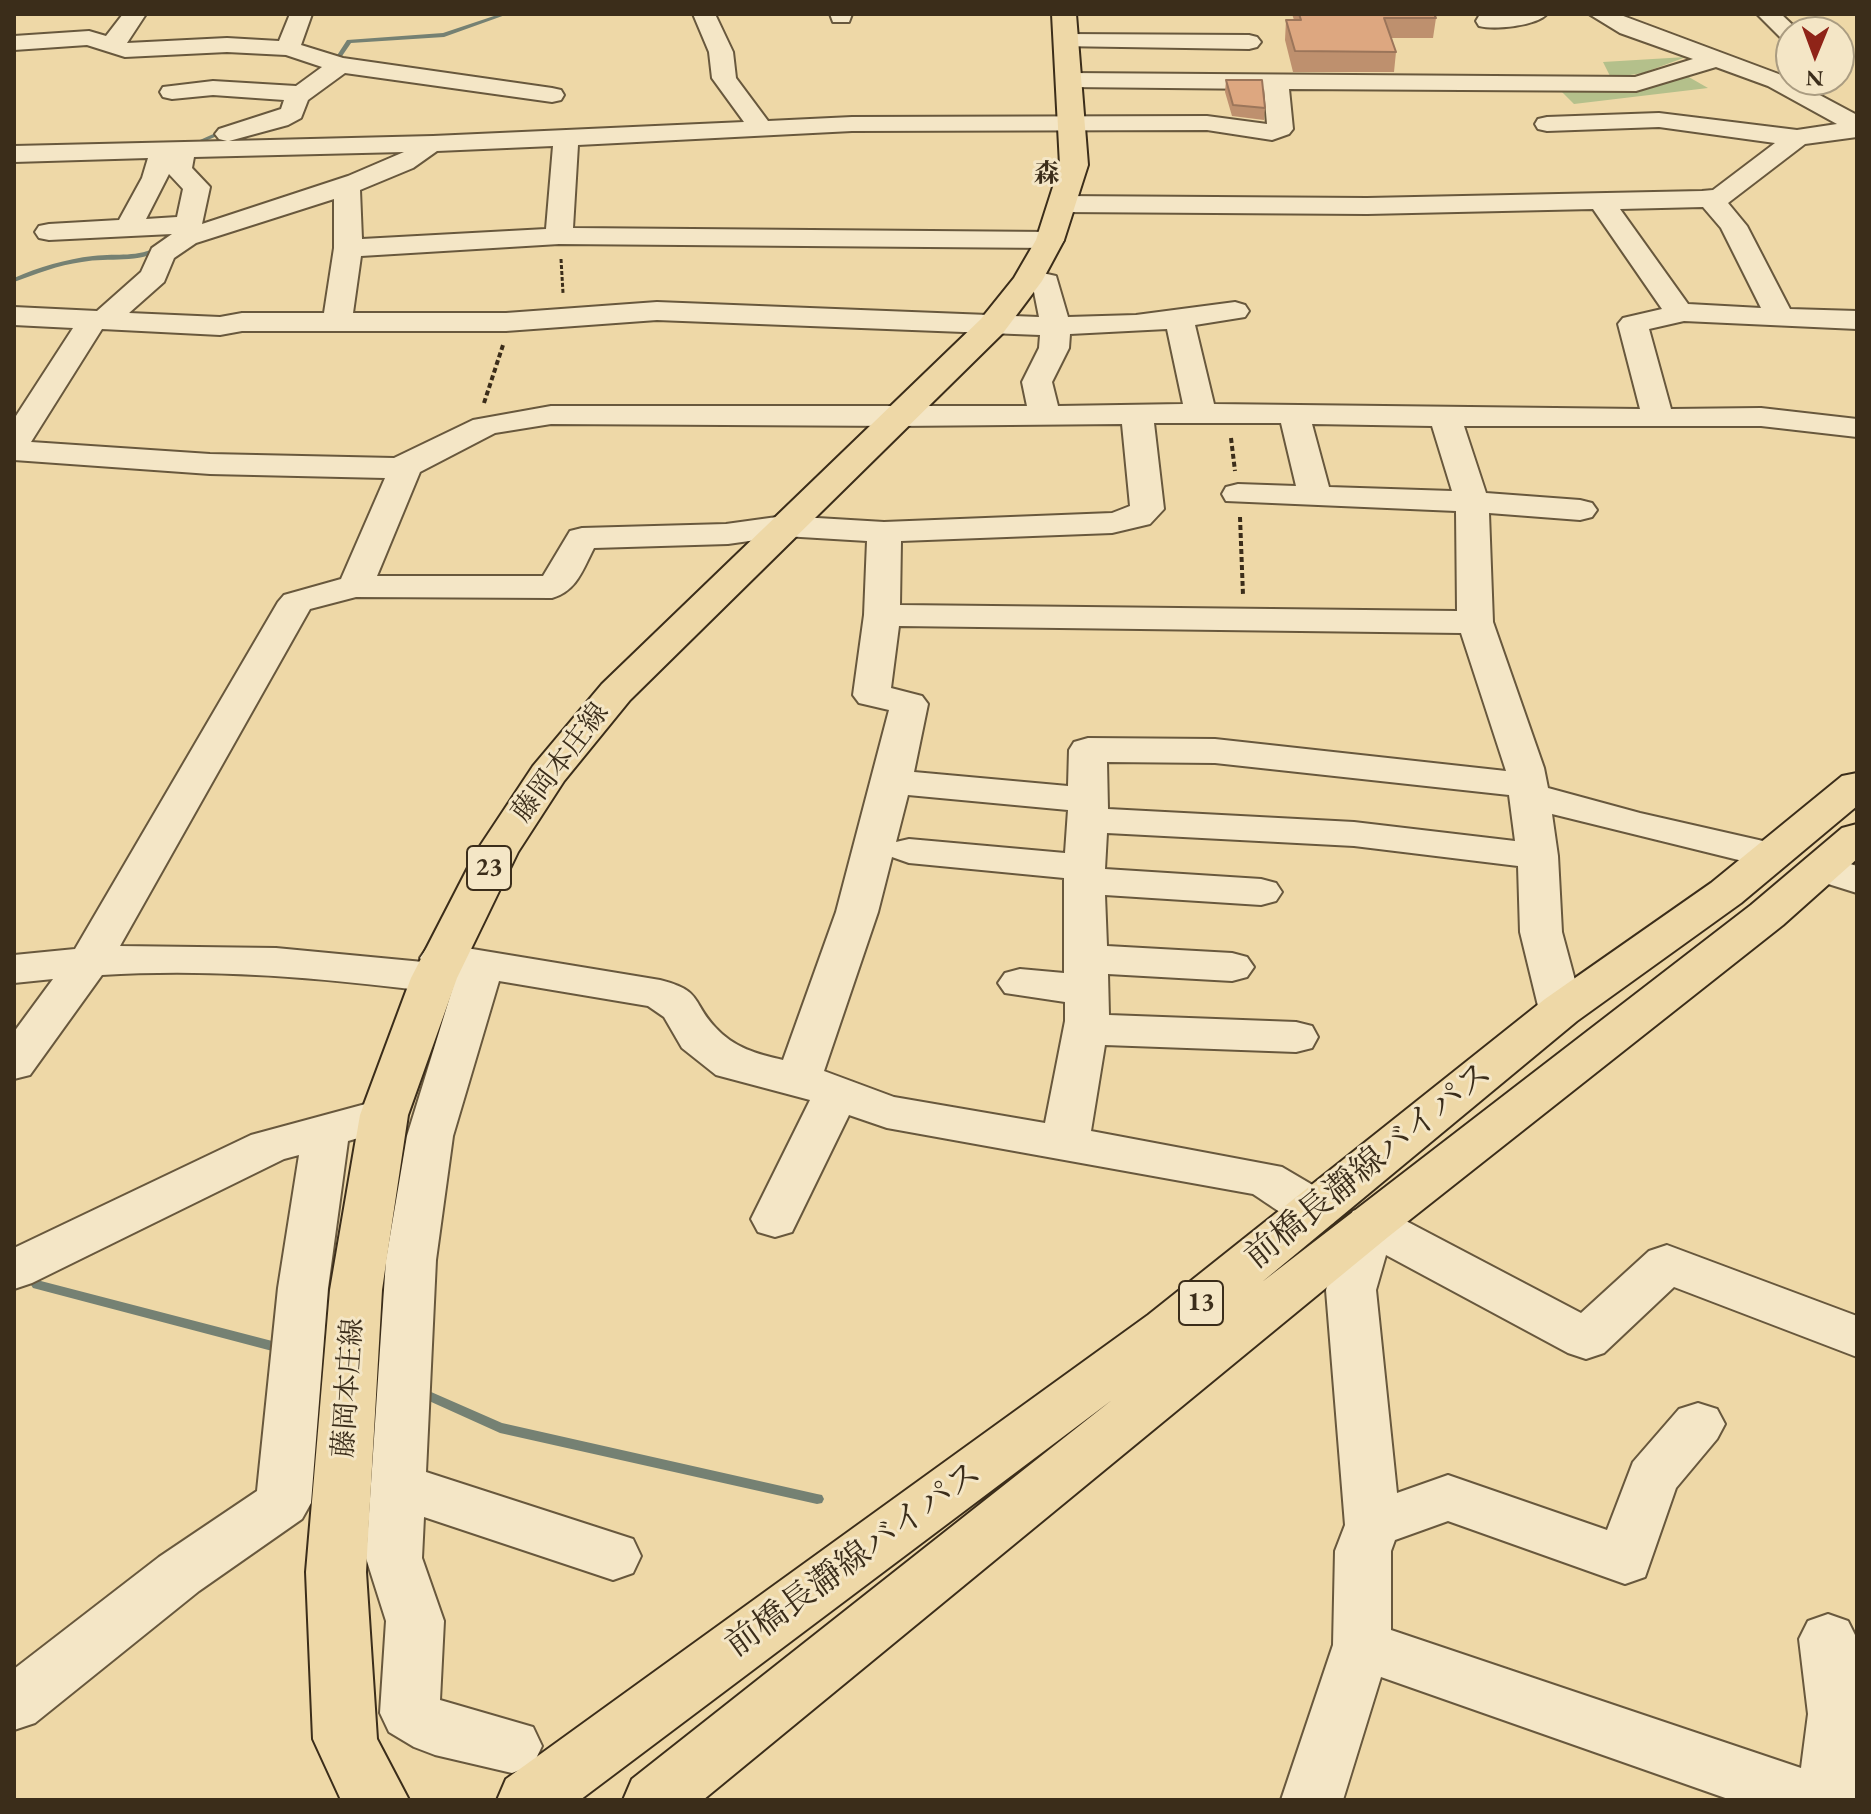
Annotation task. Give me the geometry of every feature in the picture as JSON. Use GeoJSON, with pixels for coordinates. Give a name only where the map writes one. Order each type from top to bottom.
{"type":"FeatureCollection","features":[{"type":"Feature","properties":{"kind":"main road","name":"藤岡本庄線"},"geometry":{"type":"LineString","coordinates":[[377,1800],[356,1767],[345,1739],[336,1572],[356,1290],[384,1115],[453,967],[497,852],[547,775],[616,692],[992,326],[1029,278],[1055,222],[1074,165],[1064,14]]}},
{"type":"Feature","properties":{"kind":"main road","name":"前橋長瀞線バイパス"},"geometry":{"type":"LineString","coordinates":[[529,1800],[1167,1330],[1561,1010],[1726,893],[1857,785]]}},
{"type":"Feature","properties":{"kind":"main road","name":"前橋長瀞線バイパス"},"geometry":{"type":"LineString","coordinates":[[655,1800],[1370,1224],[1767,915],[1845,861]]}},
{"type":"Feature","properties":{"kind":"street"},"geometry":{"type":"LineString","coordinates":[[111,46],[135,14]]}},
{"type":"Feature","properties":{"kind":"street"},"geometry":{"type":"LineString","coordinates":[[704,14],[721,52],[724,78],[761,128]]}},
{"type":"Feature","properties":{"kind":"street"},"geometry":{"type":"LineString","coordinates":[[14,154],[433,144],[852,124],[1207,123],[1272,132],[1280,129],[1267,82],[1249,42],[1243,14]]}},
{"type":"Feature","properties":{"kind":"street"},"geometry":{"type":"LineString","coordinates":[[1487,21],[1536,14]]}},
{"type":"Feature","properties":{"kind":"street"},"geometry":{"type":"LineString","coordinates":[[1600,14],[1628,28],[1776,81],[1857,127]]}},
{"type":"Feature","properties":{"kind":"street"},"geometry":{"type":"LineString","coordinates":[[272,17],[300,16],[288,48]]}},
{"type":"Feature","properties":{"kind":"street"},"geometry":{"type":"LineString","coordinates":[[14,43],[89,38],[125,50],[227,45],[288,48],[340,65],[552,95]]}},
{"type":"Feature","properties":{"kind":"street"},"geometry":{"type":"LineString","coordinates":[[1066,41],[1249,42]]}},
{"type":"Feature","properties":{"kind":"street"},"geometry":{"type":"LineString","coordinates":[[1070,80],[1636,84],[1716,60]]}},
{"type":"Feature","properties":{"kind":"street"},"geometry":{"type":"LineString","coordinates":[[128,228],[155,178],[183,148],[279,120],[292,113],[300,94],[340,65]]}},
{"type":"Feature","properties":{"kind":"street"},"geometry":{"type":"LineString","coordinates":[[172,92],[213,88],[300,94]]}},
{"type":"Feature","properties":{"kind":"street"},"geometry":{"type":"LineString","coordinates":[[1547,124],[1659,120],[1797,138],[1857,127]]}},
{"type":"Feature","properties":{"kind":"street"},"geometry":{"type":"LineString","coordinates":[[559,236],[566,138]]}},
{"type":"Feature","properties":{"kind":"street"},"geometry":{"type":"LineString","coordinates":[[348,248],[559,236],[1055,222],[1367,206],[1710,198],[1720,197],[1797,138]]}},
{"type":"Feature","properties":{"kind":"street"},"geometry":{"type":"LineString","coordinates":[[49,232],[128,228],[187,231],[246,221],[399,165],[433,144]]}},
{"type":"Feature","properties":{"kind":"street"},"geometry":{"type":"LineString","coordinates":[[183,148],[178,160],[179,170],[197,187],[187,231],[162,254],[154,276],[98,321],[14,447],[210,464],[406,467],[421,462],[464,434],[484,426],[551,415],[898,417],[1201,413],[1582,419],[1761,417],[1857,428]]}},
{"type":"Feature","properties":{"kind":"street"},"geometry":{"type":"LineString","coordinates":[[337,322],[348,248],[347,185]]}},
{"type":"Feature","properties":{"kind":"street"},"geometry":{"type":"LineString","coordinates":[[1710,198],[1733,226],[1780,318]]}},
{"type":"Feature","properties":{"kind":"street"},"geometry":{"type":"LineString","coordinates":[[1601,201],[1678,311],[1697,315],[1857,320]]}},
{"type":"Feature","properties":{"kind":"street"},"geometry":{"type":"LineString","coordinates":[[1029,278],[1046,282],[1056,326],[1054,348],[1037,382],[1045,415]]}},
{"type":"Feature","properties":{"kind":"street"},"geometry":{"type":"LineString","coordinates":[[14,316],[220,326],[242,322],[506,322],[657,311],[760,313],[992,326],[1056,326],[1136,324],[1235,311]]}},
{"type":"Feature","properties":{"kind":"street"},"geometry":{"type":"LineString","coordinates":[[1657,416],[1633,324],[1674,315],[1678,311]]}},
{"type":"Feature","properties":{"kind":"street"},"geometry":{"type":"LineString","coordinates":[[1179,318],[1201,413]]}},
{"type":"Feature","properties":{"kind":"street"},"geometry":{"type":"LineString","coordinates":[[14,1064],[91,959],[296,602],[355,586],[552,587],[561,579],[582,538],[728,534],[743,528],[884,532],[1112,523],[1138,517],[1147,509],[1137,414]]}},
{"type":"Feature","properties":{"kind":"street"},"geometry":{"type":"LineString","coordinates":[[1294,414],[1315,496]]}},
{"type":"Feature","properties":{"kind":"street"},"geometry":{"type":"LineString","coordinates":[[1445,416],[1472,502],[1475,622],[1525,768],[1538,856],[1541,932],[1561,1010]]}},
{"type":"Feature","properties":{"kind":"street"},"geometry":{"type":"LineString","coordinates":[[355,586],[406,467]]}},
{"type":"Feature","properties":{"kind":"street"},"geometry":{"type":"LineString","coordinates":[[1238,494],[1472,502],[1580,510]]}},
{"type":"Feature","properties":{"kind":"street"},"geometry":{"type":"LineString","coordinates":[[775,1219],[818,1086],[909,704],[872,695],[882,615],[884,532]]}},
{"type":"Feature","properties":{"kind":"street"},"geometry":{"type":"LineString","coordinates":[[882,615],[1475,622]]}},
{"type":"Feature","properties":{"kind":"street"},"geometry":{"type":"LineString","coordinates":[[1065,1144],[1086,993],[1084,874],[1088,750],[1215,751],[1528,790],[1633,824],[1771,855]]}},
{"type":"Feature","properties":{"kind":"street"},"geometry":{"type":"LineString","coordinates":[[892,782],[1088,810],[1354,834],[1538,856]]}},
{"type":"Feature","properties":{"kind":"street"},"geometry":{"type":"LineString","coordinates":[[909,851],[1084,874],[1261,892]]}},
{"type":"Feature","properties":{"kind":"street"},"geometry":{"type":"LineString","coordinates":[[14,969],[91,959],[212,956],[453,967],[660,994],[681,1007],[698,1037],[732,1064],[818,1086],[887,1112],[1265,1179],[1316,1210]]}},
{"type":"Feature","properties":{"kind":"street"},"geometry":{"type":"LineString","coordinates":[[453,967],[411,1260],[394,1558],[415,1621],[410,1713],[435,1728],[512,1746]]}},
{"type":"Feature","properties":{"kind":"street"},"geometry":{"type":"LineString","coordinates":[[1086,993],[1232,967]]}},
{"type":"Feature","properties":{"kind":"street"},"geometry":{"type":"LineString","coordinates":[[1020,983],[1086,993],[1296,1037]]}},
{"type":"Feature","properties":{"kind":"street"},"geometry":{"type":"LineString","coordinates":[[14,1270],[268,1147],[384,1115]]}},
{"type":"Feature","properties":{"kind":"street"},"geometry":{"type":"LineString","coordinates":[[14,1704],[168,1579],[283,1503],[303,1288],[326,1131]]}},
{"type":"Feature","properties":{"kind":"street"},"geometry":{"type":"LineString","coordinates":[[1312,1800],[1362,1645],[1363,1551],[1373,1525],[1351,1290],[1370,1224],[1586,1339],[1667,1264],[1857,1337]]}},
{"type":"Feature","properties":{"kind":"street"},"geometry":{"type":"LineString","coordinates":[[1373,1525],[1448,1498],[1625,1560],[1652,1478],[1698,1424]]}},
{"type":"Feature","properties":{"kind":"street"},"geometry":{"type":"LineString","coordinates":[[396,1485],[613,1556]]}},
{"type":"Feature","properties":{"kind":"street"},"geometry":{"type":"LineString","coordinates":[[1828,1639],[1838,1714],[1828,1800]]}},
{"type":"Feature","properties":{"kind":"street"},"geometry":{"type":"LineString","coordinates":[[1362,1645],[1811,1800]]}},
{"type":"Feature","properties":{"kind":"path"},"geometry":{"type":"LineString","coordinates":[[559,236],[565,318]]}},
{"type":"Feature","properties":{"kind":"path"},"geometry":{"type":"LineString","coordinates":[[484,426],[479,413],[494,380],[506,322]]}},
{"type":"Feature","properties":{"kind":"green space"},"geometry":{"type":"Polygon","coordinates":[[[1686,57],[1643,73],[1611,78],[1603,62],[1686,57]]]}},
{"type":"Feature","properties":{"kind":"green space"},"geometry":{"type":"Polygon","coordinates":[[[1687,76],[1708,88],[1574,104],[1560,90],[1640,87],[1687,76]]]}},
{"type":"Feature","properties":{"kind":"building"},"geometry":{"type":"Polygon","coordinates":[[[1299,14],[1434,14],[1436,18],[1384,18],[1396,52],[1295,51],[1286,20],[1301,20],[1299,14]]]}},
{"type":"Feature","properties":{"kind":"building"},"geometry":{"type":"Polygon","coordinates":[[[1226,80],[1262,80],[1265,108],[1233,105],[1226,80]]]}},
{"type":"Feature","properties":{"kind":"waterway"},"geometry":{"type":"LineString","coordinates":[[330,63],[338,58],[349,41],[444,35],[505,14]]}},
{"type":"Feature","properties":{"kind":"waterway"},"geometry":{"type":"LineString","coordinates":[[185,148],[229,129]]}},
{"type":"Feature","properties":{"kind":"waterway"},"geometry":{"type":"LineString","coordinates":[[14,280],[73,261],[146,255],[161,248]]}},
{"type":"Feature","properties":{"kind":"waterway"},"geometry":{"type":"LineString","coordinates":[[37,1285],[276,1347]]}},
{"type":"Feature","properties":{"kind":"waterway"},"geometry":{"type":"LineString","coordinates":[[422,1393],[500,1428],[817,1499]]}},
{"type":"Feature","properties":{"kind":"district","name":"森"},"geometry":{"type":"Point","coordinates":[1047,175]}}]}
